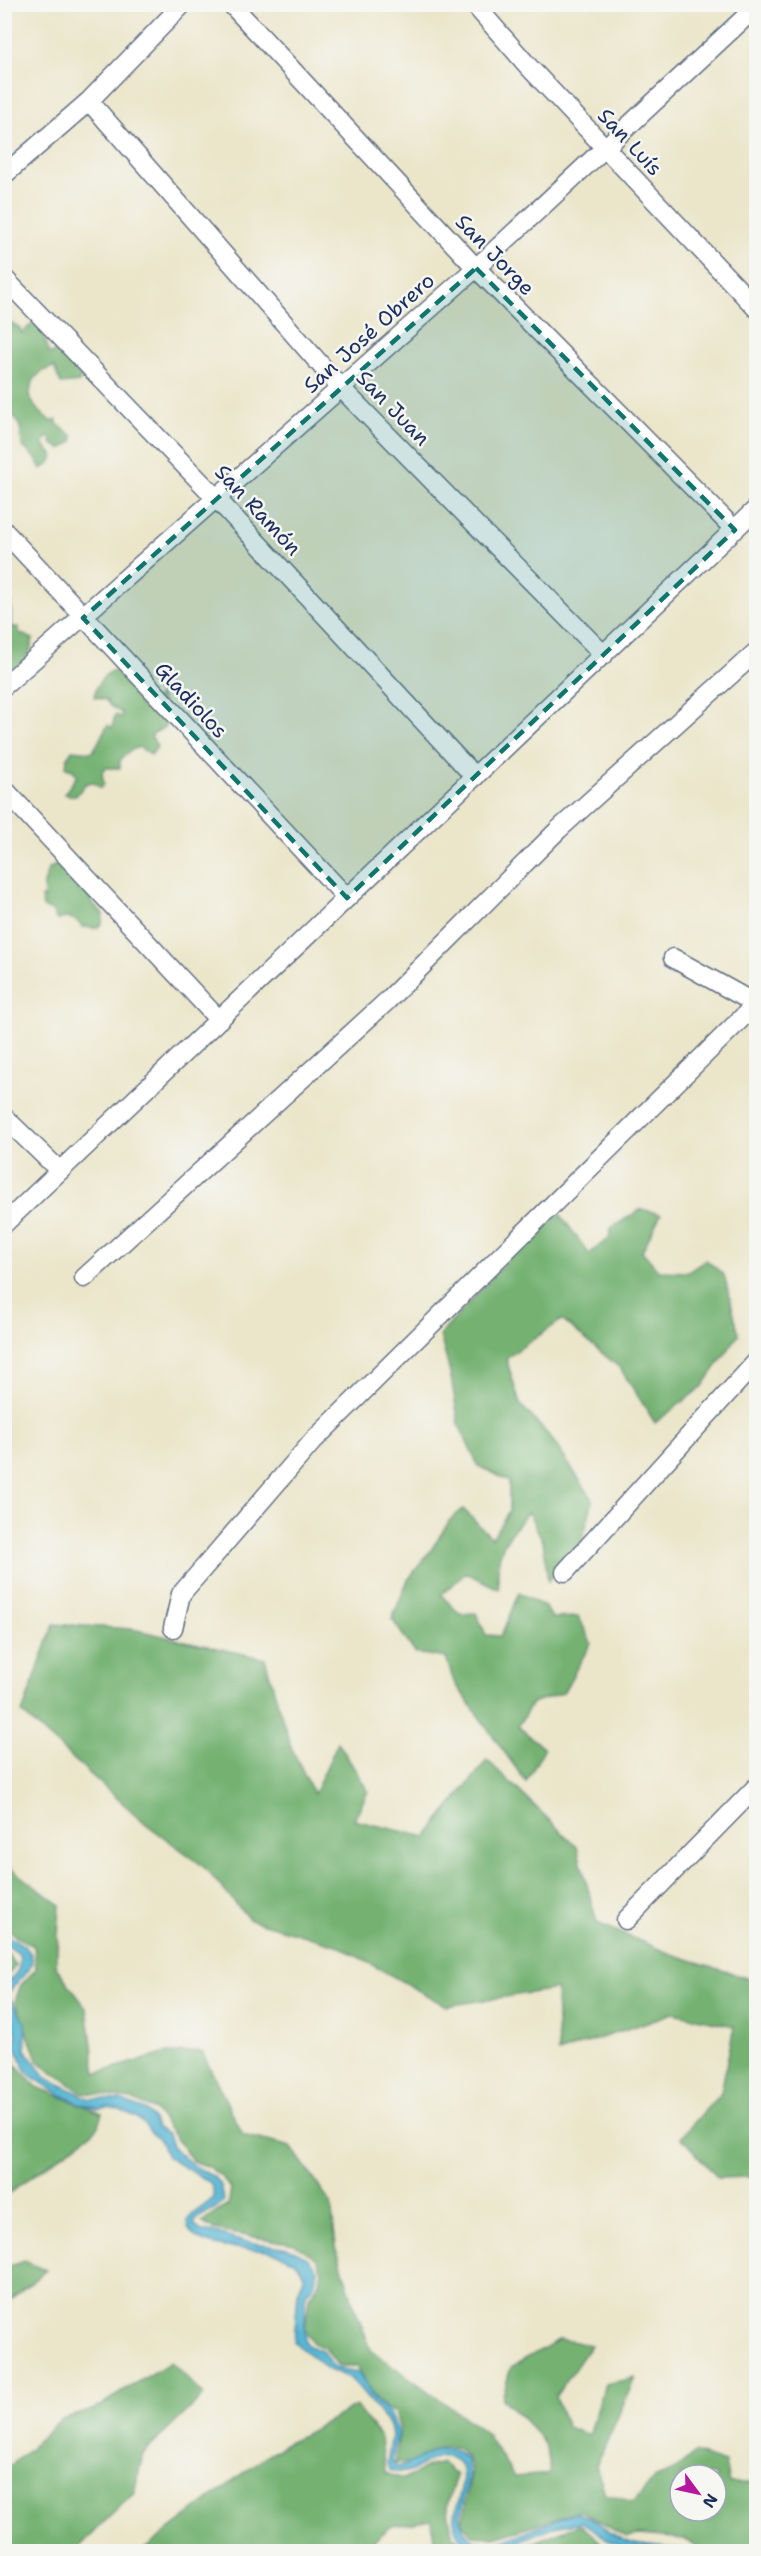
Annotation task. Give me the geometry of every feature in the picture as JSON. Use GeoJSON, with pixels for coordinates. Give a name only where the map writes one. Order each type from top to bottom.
{"type":"FeatureCollection","features":[{"type":"Feature","properties":{"kind":"street"},"geometry":{"type":"LineString","coordinates":[[4,175],[89,101],[183,4]]}},
{"type":"Feature","properties":{"kind":"street","name":"San Jorge"},"geometry":{"type":"LineString","coordinates":[[231,4],[476,268],[735,530]]}},
{"type":"Feature","properties":{"kind":"street","name":"San Luís"},"geometry":{"type":"LineString","coordinates":[[474,4],[606,149],[756,308]]}},
{"type":"Feature","properties":{"kind":"street","name":"San José Obrero"},"geometry":{"type":"LineString","coordinates":[[4,686],[476,268],[756,7]]}},
{"type":"Feature","properties":{"kind":"street","name":"San Juan"},"geometry":{"type":"LineString","coordinates":[[89,101],[341,388],[604,656]]}},
{"type":"Feature","properties":{"kind":"street","name":"San Ramón"},"geometry":{"type":"LineString","coordinates":[[4,278],[216,498],[475,777]]}},
{"type":"Feature","properties":{"kind":"street"},"geometry":{"type":"LineString","coordinates":[[4,1224],[756,509]]}},
{"type":"Feature","properties":{"kind":"street","name":"Gladiolos"},"geometry":{"type":"LineString","coordinates":[[4,531],[347,898]]}},
{"type":"Feature","properties":{"kind":"street"},"geometry":{"type":"LineString","coordinates":[[84,1278],[387,1001],[558,830],[756,652]]}},
{"type":"Feature","properties":{"kind":"street"},"geometry":{"type":"LineString","coordinates":[[4,789],[219,1020]]}},
{"type":"Feature","properties":{"kind":"street"},"geometry":{"type":"LineString","coordinates":[[173,1628],[181,1594],[313,1441],[756,1004],[673,958]]}},
{"type":"Feature","properties":{"kind":"street"},"geometry":{"type":"LineString","coordinates":[[4,1117],[60,1171]]}},
{"type":"Feature","properties":{"kind":"street"},"geometry":{"type":"LineString","coordinates":[[565,1572],[756,1362]]}},
{"type":"Feature","properties":{"kind":"street"},"geometry":{"type":"LineString","coordinates":[[626,1920],[756,1786]]}},
{"type":"Feature","properties":{"kind":"highlighted area"},"geometry":{"type":"Polygon","coordinates":[[[476,268],[735,530],[347,898],[83,618],[476,268]]]}},
{"type":"Feature","properties":{"kind":"green space"},"geometry":{"type":"Polygon","coordinates":[[[4,290],[9,293],[7,319],[10,323],[19,327],[22,333],[31,325],[37,324],[44,336],[49,353],[53,354],[56,344],[78,364],[76,369],[81,376],[79,382],[61,384],[54,367],[43,371],[33,381],[29,397],[36,408],[50,421],[57,420],[57,424],[73,436],[73,441],[61,449],[51,443],[52,439],[48,436],[43,444],[54,457],[48,465],[41,469],[36,459],[22,446],[20,427],[15,417],[5,414],[4,290]]]}},
{"type":"Feature","properties":{"kind":"green space"},"geometry":{"type":"Polygon","coordinates":[[[5,594],[11,602],[11,627],[18,627],[19,633],[33,639],[30,651],[5,689],[5,594]]]}},
{"type":"Feature","properties":{"kind":"green space"},"geometry":{"type":"Polygon","coordinates":[[[117,669],[121,672],[127,669],[139,686],[138,701],[144,709],[160,695],[167,718],[166,726],[151,735],[157,747],[151,755],[139,747],[131,750],[120,760],[120,768],[105,768],[102,773],[104,784],[101,788],[92,782],[85,784],[76,796],[64,794],[77,776],[73,770],[66,768],[67,758],[72,750],[92,752],[108,725],[112,728],[115,715],[122,717],[122,713],[110,706],[106,700],[94,697],[101,680],[108,673],[117,669]]]}},
{"type":"Feature","properties":{"kind":"green space"},"geometry":{"type":"Polygon","coordinates":[[[62,864],[71,870],[89,892],[92,903],[103,914],[102,924],[96,928],[83,927],[72,919],[57,920],[52,911],[43,907],[41,897],[45,897],[43,888],[48,869],[62,864]]]}},
{"type":"Feature","properties":{"kind":"green space"},"geometry":{"type":"Polygon","coordinates":[[[641,1209],[661,1214],[642,1251],[659,1271],[688,1272],[706,1260],[724,1275],[739,1334],[703,1386],[655,1423],[620,1368],[562,1320],[506,1358],[520,1404],[551,1438],[593,1500],[581,1545],[548,1581],[543,1541],[528,1512],[507,1538],[503,1547],[498,1565],[499,1589],[466,1573],[441,1595],[460,1614],[476,1613],[486,1635],[501,1636],[519,1592],[546,1608],[552,1618],[579,1617],[591,1643],[563,1693],[532,1703],[518,1726],[544,1749],[526,1782],[454,1682],[446,1658],[415,1653],[392,1619],[408,1580],[450,1520],[463,1509],[492,1538],[509,1511],[509,1481],[478,1466],[459,1425],[451,1377],[440,1335],[521,1245],[560,1214],[589,1254],[609,1238],[611,1228],[641,1209]]]}},
{"type":"Feature","properties":{"kind":"green space"},"geometry":{"type":"Polygon","coordinates":[[[54,1624],[132,1629],[265,1659],[290,1745],[314,1794],[338,1742],[368,1791],[354,1820],[426,1837],[487,1760],[577,1847],[597,1923],[666,1952],[756,1981],[756,2181],[752,2177],[718,2178],[681,2137],[721,2093],[734,2026],[673,2013],[558,2053],[556,1989],[446,2006],[337,1945],[250,1920],[203,1866],[146,1824],[22,1713],[54,1624]]]}},
{"type":"Feature","properties":{"kind":"green space"},"geometry":{"type":"Polygon","coordinates":[[[4,1861],[11,1869],[60,1905],[56,1967],[87,2009],[96,2073],[167,2053],[202,2052],[243,2135],[291,2147],[331,2203],[336,2246],[352,2300],[371,2350],[486,2433],[514,2477],[549,2474],[549,2462],[547,2451],[536,2432],[502,2399],[511,2367],[560,2339],[591,2345],[555,2397],[567,2427],[589,2435],[605,2384],[635,2378],[596,2466],[605,2494],[633,2502],[656,2477],[668,2473],[668,2523],[728,2523],[728,2478],[729,2483],[756,2483],[756,2551],[705,2551],[684,2539],[640,2535],[626,2537],[581,2511],[494,2537],[472,2535],[462,2524],[472,2468],[466,2457],[460,2450],[444,2447],[427,2453],[411,2464],[395,2463],[400,2428],[395,2412],[377,2400],[357,2366],[338,2366],[325,2348],[313,2343],[305,2331],[309,2297],[318,2285],[322,2271],[317,2259],[295,2244],[214,2230],[202,2222],[228,2205],[231,2190],[222,2177],[207,2166],[193,2161],[155,2110],[132,2099],[81,2092],[38,2061],[15,2001],[21,1985],[36,1969],[34,1946],[16,1937],[5,1925],[4,1861]]]}},
{"type":"Feature","properties":{"kind":"green space"},"geometry":{"type":"Polygon","coordinates":[[[5,1951],[16,1965],[5,1979],[5,1951]]]}},
{"type":"Feature","properties":{"kind":"green space"},"geometry":{"type":"Polygon","coordinates":[[[4,2017],[14,2063],[37,2087],[102,2113],[97,2129],[5,2196],[4,2017]]]}},
{"type":"Feature","properties":{"kind":"green space"},"geometry":{"type":"Polygon","coordinates":[[[24,2261],[46,2270],[5,2305],[5,2268],[24,2261]]]}},
{"type":"Feature","properties":{"kind":"green space"},"geometry":{"type":"Polygon","coordinates":[[[171,2362],[204,2395],[143,2454],[134,2493],[74,2551],[5,2551],[5,2463],[12,2465],[61,2419],[91,2411],[171,2362]]]}},
{"type":"Feature","properties":{"kind":"green space"},"geometry":{"type":"Polygon","coordinates":[[[356,2406],[381,2438],[385,2473],[403,2479],[429,2466],[442,2463],[456,2475],[447,2505],[452,2534],[469,2551],[435,2551],[432,2520],[392,2526],[361,2551],[142,2551],[270,2453],[356,2406]]]}},
{"type":"Feature","properties":{"kind":"green space"},"geometry":{"type":"Polygon","coordinates":[[[695,2453],[725,2463],[683,2463],[695,2453]]]}},
{"type":"Feature","properties":{"kind":"green space"},"geometry":{"type":"Polygon","coordinates":[[[580,2524],[605,2546],[606,2551],[510,2551],[580,2524]]]}},
{"type":"Feature","properties":{"kind":"water"},"geometry":{"type":"Polygon","coordinates":[[[4,1933],[31,1953],[30,1966],[8,1995],[25,2023],[26,2050],[45,2077],[90,2099],[120,2100],[145,2110],[152,2117],[156,2127],[168,2135],[172,2146],[178,2152],[193,2165],[214,2177],[221,2185],[224,2200],[197,2219],[194,2223],[200,2230],[241,2241],[283,2247],[302,2254],[310,2261],[318,2270],[314,2284],[306,2294],[305,2341],[309,2346],[322,2351],[336,2368],[358,2372],[375,2400],[390,2414],[398,2434],[392,2460],[397,2467],[435,2450],[448,2449],[462,2455],[468,2465],[469,2478],[462,2506],[461,2520],[464,2531],[479,2542],[494,2542],[575,2513],[589,2518],[628,2542],[693,2551],[627,2549],[582,2522],[553,2527],[494,2551],[478,2548],[458,2535],[455,2512],[462,2486],[463,2475],[460,2465],[444,2456],[407,2472],[390,2470],[387,2463],[392,2435],[390,2425],[349,2377],[329,2370],[294,2342],[298,2293],[304,2276],[297,2264],[268,2251],[220,2246],[197,2238],[190,2231],[187,2221],[213,2198],[213,2188],[209,2182],[167,2157],[162,2144],[138,2118],[119,2109],[81,2104],[61,2095],[26,2071],[15,2046],[16,2031],[5,2006],[5,1984],[17,1971],[20,1964],[19,1954],[5,1944],[4,1933]]]}}]}
